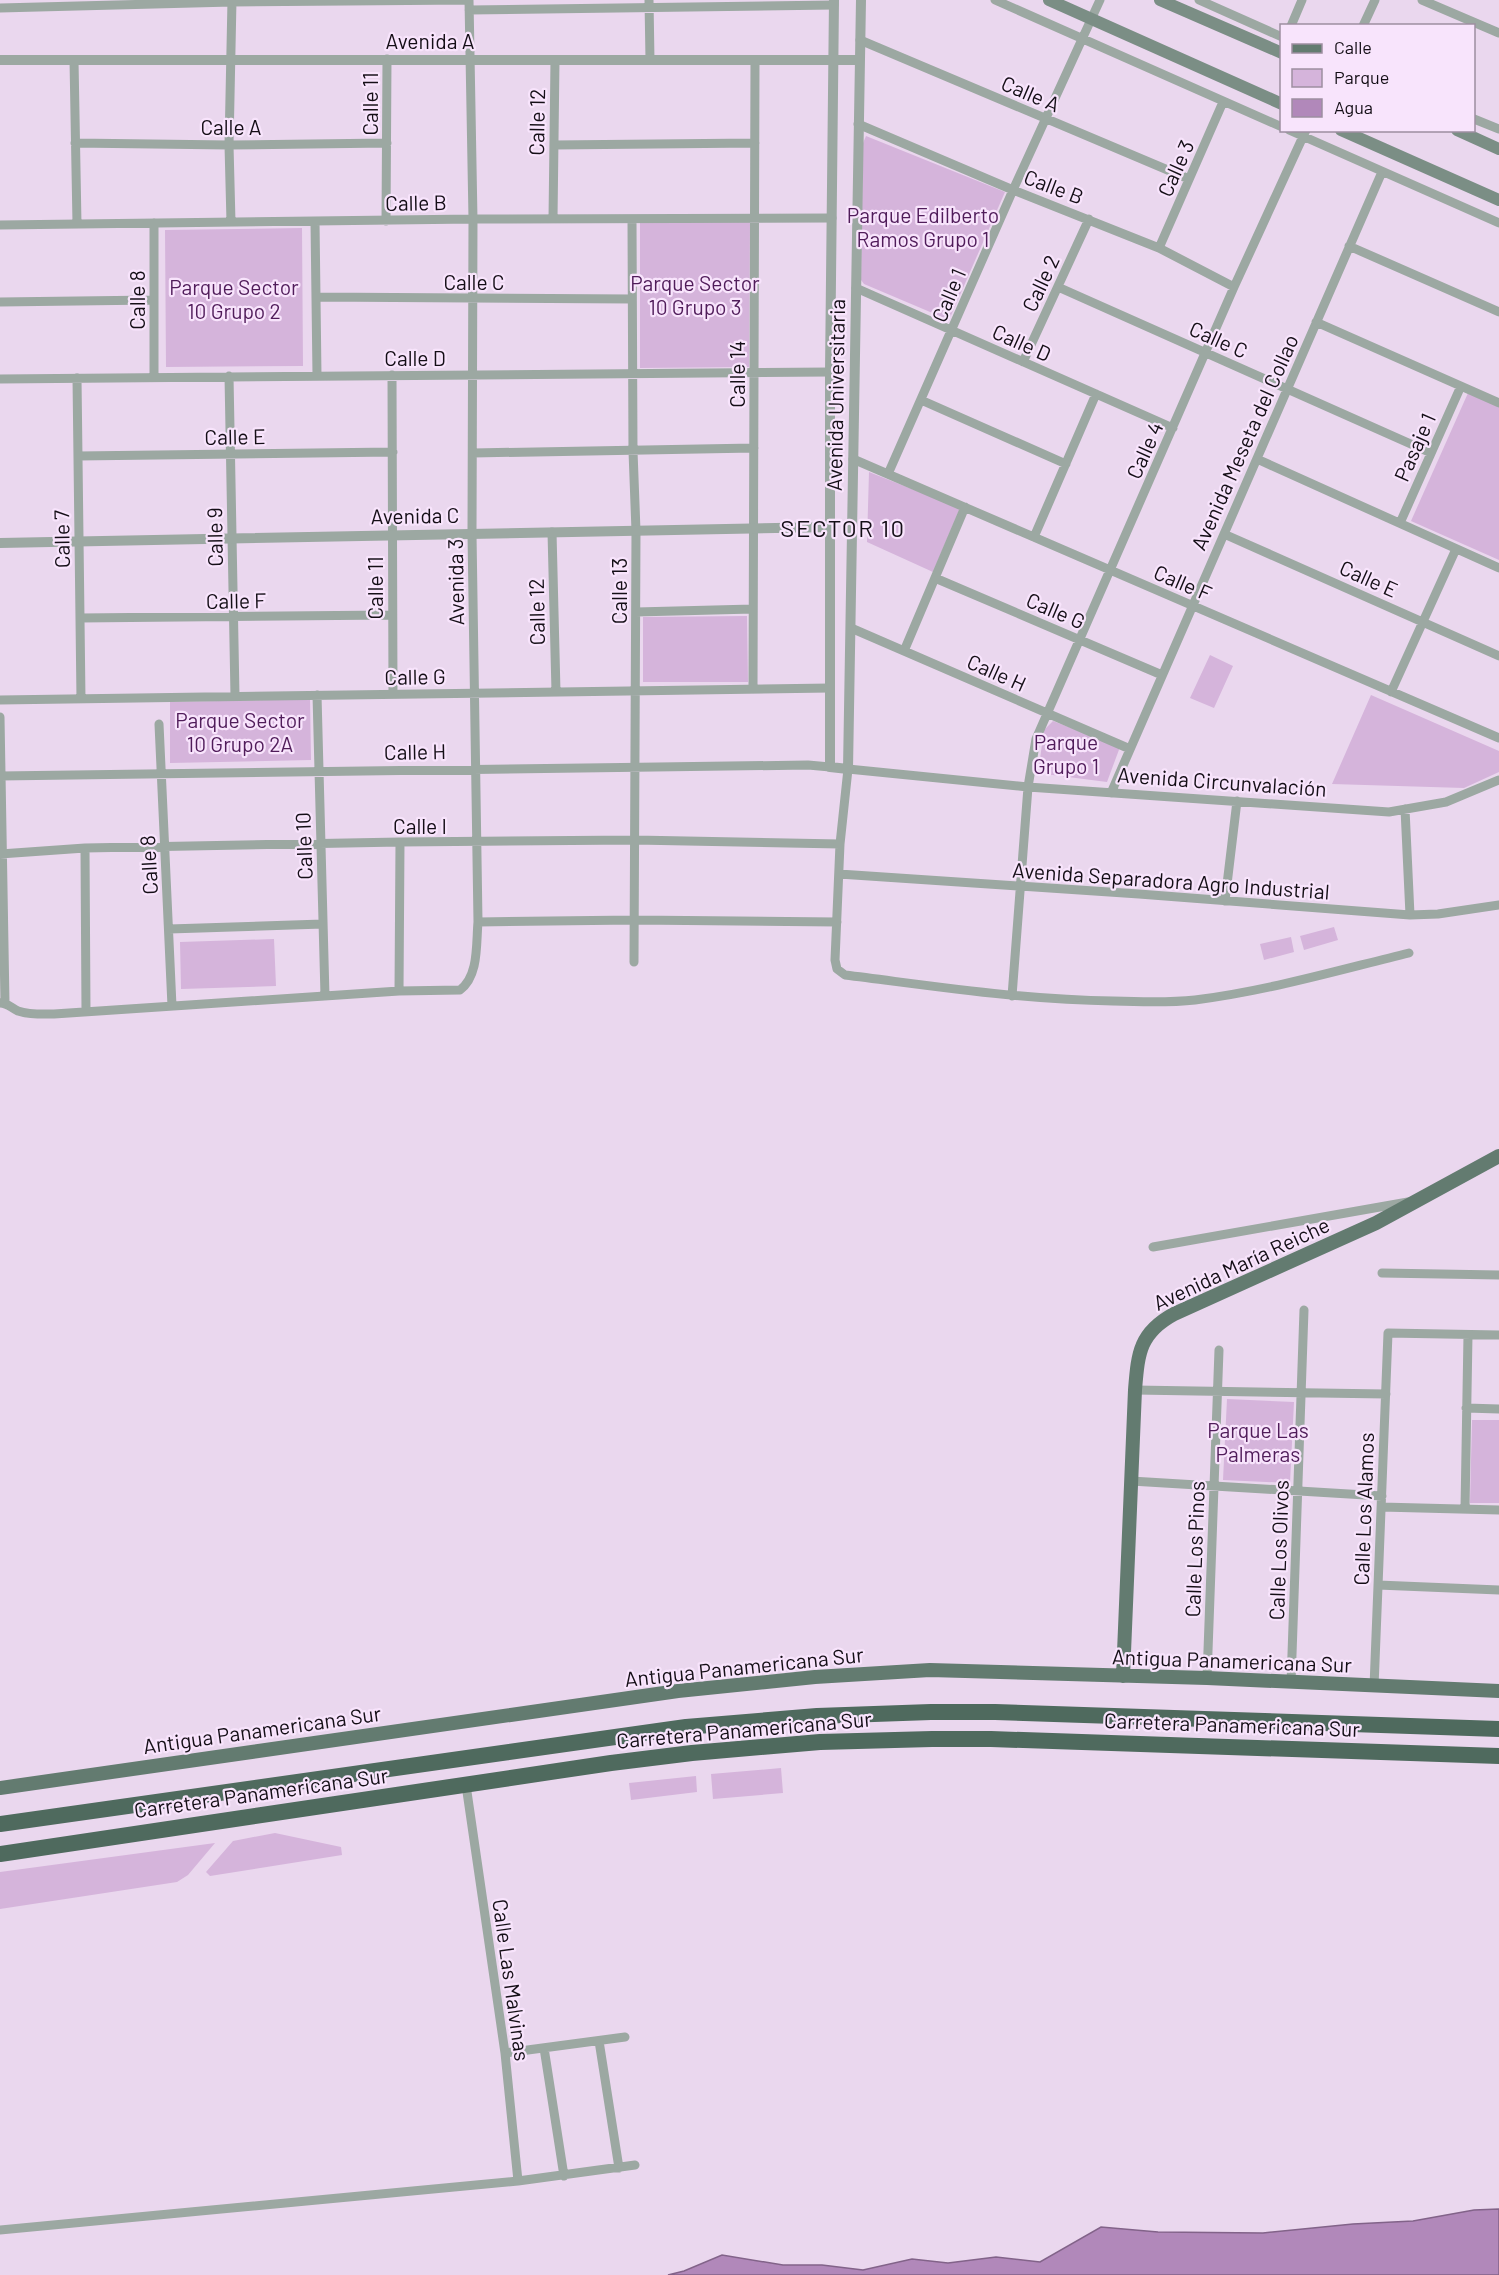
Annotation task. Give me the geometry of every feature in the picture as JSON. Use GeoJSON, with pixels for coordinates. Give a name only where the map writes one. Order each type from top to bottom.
{"type":"FeatureCollection","features":[{"type":"Feature","properties":{"kind":"highway","name":"Carretera Panamericana Sur"},"geometry":{"type":"LineString","coordinates":[[0,1824],[607,1737],[805,1716],[995,1712],[1499,1730]]}},
{"type":"Feature","properties":{"kind":"highway","name":"Carretera Panamericana Sur"},"geometry":{"type":"LineString","coordinates":[[0,1854],[692,1753],[873,1740],[991,1739],[1499,1755]]}},
{"type":"Feature","properties":{"kind":"main road"},"geometry":{"type":"LineString","coordinates":[[1049,0],[1280,104]]}},
{"type":"Feature","properties":{"kind":"main road"},"geometry":{"type":"LineString","coordinates":[[1160,0],[1280,53]]}},
{"type":"Feature","properties":{"kind":"main road"},"geometry":{"type":"LineString","coordinates":[[1346,132],[1499,200]]}},
{"type":"Feature","properties":{"kind":"main road"},"geometry":{"type":"LineString","coordinates":[[1461,132],[1499,149]]}},
{"type":"Feature","properties":{"kind":"main road","name":"Avenida María Reiche"},"geometry":{"type":"LineString","coordinates":[[1123,1676],[1135,1390],[1140,1348],[1149,1333],[1163,1320],[1376,1223],[1499,1156]]}},
{"type":"Feature","properties":{"kind":"main road","name":"Antigua Panamericana Sur"},"geometry":{"type":"LineString","coordinates":[[0,1788],[678,1691],[930,1671],[1207,1678],[1499,1691]]}},
{"type":"Feature","properties":{"kind":"street","name":"Avenida Universitaria"},"geometry":{"type":"LineString","coordinates":[[861,0],[848,769],[840,844],[835,960],[837,969],[845,975],[1012,996]]}},
{"type":"Feature","properties":{"kind":"street"},"geometry":{"type":"LineString","coordinates":[[995,0],[1280,127]]}},
{"type":"Feature","properties":{"kind":"street","name":"Calle 1"},"geometry":{"type":"LineString","coordinates":[[888,474],[1013,190],[1100,0]]}},
{"type":"Feature","properties":{"kind":"street"},"geometry":{"type":"LineString","coordinates":[[1199,0],[1280,37]]}},
{"type":"Feature","properties":{"kind":"street"},"geometry":{"type":"LineString","coordinates":[[1292,24],[1302,0]]}},
{"type":"Feature","properties":{"kind":"street"},"geometry":{"type":"LineString","coordinates":[[1364,24],[1375,0]]}},
{"type":"Feature","properties":{"kind":"street"},"geometry":{"type":"LineString","coordinates":[[1422,0],[1499,33]]}},
{"type":"Feature","properties":{"kind":"street"},"geometry":{"type":"LineString","coordinates":[[231,222],[229,145],[232,1]]}},
{"type":"Feature","properties":{"kind":"street"},"geometry":{"type":"LineString","coordinates":[[0,8],[232,1],[834,3]]}},
{"type":"Feature","properties":{"kind":"street","name":"Avenida 3"},"geometry":{"type":"LineString","coordinates":[[399,992],[460,990],[467,985],[472,976],[478,922],[472,534],[473,219],[469,3]]}},
{"type":"Feature","properties":{"kind":"street","name":"Avenida Universitaria"},"geometry":{"type":"LineString","coordinates":[[830,766],[830,372],[834,3]]}},
{"type":"Feature","properties":{"kind":"street"},"geometry":{"type":"LineString","coordinates":[[649,4],[650,60]]}},
{"type":"Feature","properties":{"kind":"street","name":"Calle A"},"geometry":{"type":"LineString","coordinates":[[860,40],[1189,179]]}},
{"type":"Feature","properties":{"kind":"street","name":"Calle 11"},"geometry":{"type":"LineString","coordinates":[[386,221],[387,59]]}},
{"type":"Feature","properties":{"kind":"street","name":"Avenida A"},"geometry":{"type":"LineString","coordinates":[[0,60],[859,60]]}},
{"type":"Feature","properties":{"kind":"street"},"geometry":{"type":"LineString","coordinates":[[74,60],[77,224]]}},
{"type":"Feature","properties":{"kind":"street","name":"Calle 12"},"geometry":{"type":"LineString","coordinates":[[553,219],[555,60]]}},
{"type":"Feature","properties":{"kind":"street","name":"Calle 14"},"geometry":{"type":"LineString","coordinates":[[753,689],[755,60]]}},
{"type":"Feature","properties":{"kind":"street","name":"Calle 3"},"geometry":{"type":"LineString","coordinates":[[1159,248],[1223,102]]}},
{"type":"Feature","properties":{"kind":"street"},"geometry":{"type":"LineString","coordinates":[[1475,119],[1499,129]]}},
{"type":"Feature","properties":{"kind":"street","name":"Calle B"},"geometry":{"type":"LineString","coordinates":[[858,124],[1013,190],[1159,248],[1234,286]]}},
{"type":"Feature","properties":{"kind":"street"},"geometry":{"type":"LineString","coordinates":[[1305,134],[1382,172],[1499,223]]}},
{"type":"Feature","properties":{"kind":"street","name":"Calle 4"},"geometry":{"type":"LineString","coordinates":[[1012,996],[1033,748],[1046,713],[1111,570],[1234,286],[1305,134]]}},
{"type":"Feature","properties":{"kind":"street","name":"Calle A"},"geometry":{"type":"LineString","coordinates":[[75,143],[229,145],[387,143]]}},
{"type":"Feature","properties":{"kind":"street"},"geometry":{"type":"LineString","coordinates":[[554,145],[755,143]]}},
{"type":"Feature","properties":{"kind":"street","name":"Avenida Meseta del Collao"},"geometry":{"type":"LineString","coordinates":[[1111,793],[1382,172]]}},
{"type":"Feature","properties":{"kind":"street","name":"Calle B"},"geometry":{"type":"LineString","coordinates":[[0,225],[473,219],[832,218]]}},
{"type":"Feature","properties":{"kind":"street","name":"Calle 2"},"geometry":{"type":"LineString","coordinates":[[1023,362],[1089,219]]}},
{"type":"Feature","properties":{"kind":"street","name":"Calle 13"},"geometry":{"type":"LineString","coordinates":[[632,220],[633,451],[636,531],[634,962]]}},
{"type":"Feature","properties":{"kind":"street"},"geometry":{"type":"LineString","coordinates":[[315,221],[317,375]]}},
{"type":"Feature","properties":{"kind":"street","name":"Calle 8"},"geometry":{"type":"LineString","coordinates":[[154,223],[154,377]]}},
{"type":"Feature","properties":{"kind":"street"},"geometry":{"type":"LineString","coordinates":[[1349,246],[1499,312]]}},
{"type":"Feature","properties":{"kind":"street","name":"Calle C"},"geometry":{"type":"LineString","coordinates":[[1058,287],[1431,453]]}},
{"type":"Feature","properties":{"kind":"street","name":"Calle D"},"geometry":{"type":"LineString","coordinates":[[856,288],[1173,428]]}},
{"type":"Feature","properties":{"kind":"street","name":"Calle C"},"geometry":{"type":"LineString","coordinates":[[316,297],[633,299]]}},
{"type":"Feature","properties":{"kind":"street"},"geometry":{"type":"LineString","coordinates":[[0,302],[154,300]]}},
{"type":"Feature","properties":{"kind":"street"},"geometry":{"type":"LineString","coordinates":[[1316,322],[1499,403]]}},
{"type":"Feature","properties":{"kind":"street","name":"Calle D"},"geometry":{"type":"LineString","coordinates":[[0,379],[830,372]]}},
{"type":"Feature","properties":{"kind":"street","name":"Calle 11"},"geometry":{"type":"LineString","coordinates":[[392,375],[393,694]]}},
{"type":"Feature","properties":{"kind":"street","name":"Calle 9"},"geometry":{"type":"LineString","coordinates":[[230,376],[235,696]]}},
{"type":"Feature","properties":{"kind":"street","name":"Calle 7"},"geometry":{"type":"LineString","coordinates":[[77,378],[81,699]]}},
{"type":"Feature","properties":{"kind":"street","name":"Pasaje 1"},"geometry":{"type":"LineString","coordinates":[[1400,523],[1461,386]]}},
{"type":"Feature","properties":{"kind":"street"},"geometry":{"type":"LineString","coordinates":[[1034,537],[1096,394]]}},
{"type":"Feature","properties":{"kind":"street"},"geometry":{"type":"LineString","coordinates":[[921,400],[1066,464]]}},
{"type":"Feature","properties":{"kind":"street"},"geometry":{"type":"LineString","coordinates":[[472,453],[754,448]]}},
{"type":"Feature","properties":{"kind":"street","name":"Calle E"},"geometry":{"type":"LineString","coordinates":[[78,456],[393,452]]}},
{"type":"Feature","properties":{"kind":"street","name":"Calle F"},"geometry":{"type":"LineString","coordinates":[[853,459],[1499,738]]}},
{"type":"Feature","properties":{"kind":"street"},"geometry":{"type":"LineString","coordinates":[[1257,459],[1499,568]]}},
{"type":"Feature","properties":{"kind":"street"},"geometry":{"type":"LineString","coordinates":[[904,651],[964,507]]}},
{"type":"Feature","properties":{"kind":"street","name":"Avenida C"},"geometry":{"type":"LineString","coordinates":[[0,543],[830,527]]}},
{"type":"Feature","properties":{"kind":"street","name":"Calle 12"},"geometry":{"type":"LineString","coordinates":[[552,532],[556,692]]}},
{"type":"Feature","properties":{"kind":"street","name":"Calle E"},"geometry":{"type":"LineString","coordinates":[[1224,534],[1499,656]]}},
{"type":"Feature","properties":{"kind":"street"},"geometry":{"type":"LineString","coordinates":[[1392,692],[1455,549]]}},
{"type":"Feature","properties":{"kind":"street","name":"Calle G"},"geometry":{"type":"LineString","coordinates":[[935,578],[1162,675]]}},
{"type":"Feature","properties":{"kind":"street"},"geometry":{"type":"LineString","coordinates":[[636,612],[753,609]]}},
{"type":"Feature","properties":{"kind":"street","name":"Calle F"},"geometry":{"type":"LineString","coordinates":[[80,618],[392,615]]}},
{"type":"Feature","properties":{"kind":"street","name":"Calle H"},"geometry":{"type":"LineString","coordinates":[[851,628],[1130,749]]}},
{"type":"Feature","properties":{"kind":"street","name":"Calle G"},"geometry":{"type":"LineString","coordinates":[[0,700],[830,688]]}},
{"type":"Feature","properties":{"kind":"street","name":"Calle 10"},"geometry":{"type":"LineString","coordinates":[[317,695],[325,996]]}},
{"type":"Feature","properties":{"kind":"street"},"geometry":{"type":"LineString","coordinates":[[0,717],[2,1003],[17,1010],[32,1014],[86,1012],[399,992],[400,842]]}},
{"type":"Feature","properties":{"kind":"street","name":"Calle 8"},"geometry":{"type":"LineString","coordinates":[[159,724],[172,1006]]}},
{"type":"Feature","properties":{"kind":"street","name":"Calle H"},"geometry":{"type":"LineString","coordinates":[[0,776],[635,766],[830,766]]}},
{"type":"Feature","properties":{"kind":"street","name":"Avenida Circunvalación"},"geometry":{"type":"LineString","coordinates":[[830,766],[1028,787],[1389,812],[1446,802],[1499,780]]}},
{"type":"Feature","properties":{"kind":"street"},"geometry":{"type":"LineString","coordinates":[[1225,902],[1236,801]]}},
{"type":"Feature","properties":{"kind":"street"},"geometry":{"type":"LineString","coordinates":[[1405,809],[1410,915]]}},
{"type":"Feature","properties":{"kind":"street","name":"Calle I"},"geometry":{"type":"LineString","coordinates":[[1,854],[85,848],[400,842],[635,840],[840,844]]}},
{"type":"Feature","properties":{"kind":"street"},"geometry":{"type":"LineString","coordinates":[[85,848],[86,1012]]}},
{"type":"Feature","properties":{"kind":"street","name":"Avenida Separadora Agro Industrial"},"geometry":{"type":"LineString","coordinates":[[839,874],[1410,915],[1438,914],[1499,905]]}},
{"type":"Feature","properties":{"kind":"street"},"geometry":{"type":"LineString","coordinates":[[478,922],[634,920],[837,922]]}},
{"type":"Feature","properties":{"kind":"street"},"geometry":{"type":"LineString","coordinates":[[169,929],[323,924]]}},
{"type":"Feature","properties":{"kind":"street"},"geometry":{"type":"LineString","coordinates":[[1012,996],[1068,1001],[1194,1000],[1237,993],[1409,953]]}},
{"type":"Feature","properties":{"kind":"street"},"geometry":{"type":"LineString","coordinates":[[1154,1246],[1418,1200]]}},
{"type":"Feature","properties":{"kind":"street"},"geometry":{"type":"LineString","coordinates":[[1382,1273],[1499,1275]]}},
{"type":"Feature","properties":{"kind":"street","name":"Calle Los Olivos"},"geometry":{"type":"LineString","coordinates":[[1291,1683],[1304,1310]]}},
{"type":"Feature","properties":{"kind":"street","name":"Calle Los Alamos"},"geometry":{"type":"LineString","coordinates":[[1374,1687],[1388,1333],[1468,1335]]}},
{"type":"Feature","properties":{"kind":"street"},"geometry":{"type":"LineString","coordinates":[[1465,1509],[1468,1335],[1499,1335]]}},
{"type":"Feature","properties":{"kind":"street","name":"Calle Los Pinos"},"geometry":{"type":"LineString","coordinates":[[1207,1678],[1219,1350]]}},
{"type":"Feature","properties":{"kind":"street"},"geometry":{"type":"LineString","coordinates":[[1135,1390],[1386,1394]]}},
{"type":"Feature","properties":{"kind":"street"},"geometry":{"type":"LineString","coordinates":[[1466,1408],[1499,1409]]}},
{"type":"Feature","properties":{"kind":"street"},"geometry":{"type":"LineString","coordinates":[[1131,1481],[1382,1496]]}},
{"type":"Feature","properties":{"kind":"street"},"geometry":{"type":"LineString","coordinates":[[1382,1507],[1499,1510]]}},
{"type":"Feature","properties":{"kind":"street"},"geometry":{"type":"LineString","coordinates":[[1378,1585],[1499,1590]]}},
{"type":"Feature","properties":{"kind":"street","name":"Calle Las Malvinas"},"geometry":{"type":"LineString","coordinates":[[466,1785],[505,2054],[518,2181]]}},
{"type":"Feature","properties":{"kind":"street"},"geometry":{"type":"LineString","coordinates":[[505,2054],[625,2037]]}},
{"type":"Feature","properties":{"kind":"street"},"geometry":{"type":"LineString","coordinates":[[600,2041],[619,2168]]}},
{"type":"Feature","properties":{"kind":"street"},"geometry":{"type":"LineString","coordinates":[[544,2048],[564,2176]]}},
{"type":"Feature","properties":{"kind":"street"},"geometry":{"type":"LineString","coordinates":[[0,2230],[518,2181],[635,2165]]}},
{"type":"Feature","properties":{"kind":"green space","name":"Parque Edilberto Ramos Grupo 1"},"geometry":{"type":"Polygon","coordinates":[[[866,136],[1005,192],[949,320],[864,284],[861,280],[863,143],[866,136]]]}},
{"type":"Feature","properties":{"kind":"green space","name":"Parque Sector 10 Grupo 3"},"geometry":{"type":"Polygon","coordinates":[[[640,221],[750,222],[749,367],[640,368],[640,221]]]}},
{"type":"Feature","properties":{"kind":"green space","name":"Parque Sector 10 Grupo 2"},"geometry":{"type":"Polygon","coordinates":[[[302,228],[303,366],[166,367],[165,230],[302,228]]]}},
{"type":"Feature","properties":{"kind":"green space"},"geometry":{"type":"Polygon","coordinates":[[[1468,393],[1499,407],[1499,560],[1411,521],[1468,393]]]}},
{"type":"Feature","properties":{"kind":"green space"},"geometry":{"type":"Polygon","coordinates":[[[869,472],[960,508],[933,572],[867,542],[869,472]]]}},
{"type":"Feature","properties":{"kind":"green space"},"geometry":{"type":"Polygon","coordinates":[[[747,616],[748,682],[643,682],[643,617],[747,616]]]}},
{"type":"Feature","properties":{"kind":"green space"},"geometry":{"type":"Polygon","coordinates":[[[1210,655],[1233,666],[1214,708],[1190,698],[1210,655]]]}},
{"type":"Feature","properties":{"kind":"green space"},"geometry":{"type":"Polygon","coordinates":[[[1371,695],[1499,751],[1499,772],[1464,788],[1332,784],[1371,695]]]}},
{"type":"Feature","properties":{"kind":"green space","name":"Parque Sector 10 Grupo 2A"},"geometry":{"type":"Polygon","coordinates":[[[310,699],[311,760],[170,763],[170,702],[310,699]]]}},
{"type":"Feature","properties":{"kind":"green space","name":"Parque Grupo 1"},"geometry":{"type":"Polygon","coordinates":[[[1053,721],[1120,747],[1107,782],[1045,774],[1039,766],[1044,730],[1053,721]]]}},
{"type":"Feature","properties":{"kind":"green space"},"geometry":{"type":"Polygon","coordinates":[[[1334,927],[1338,940],[1304,950],[1300,936],[1334,927]]]}},
{"type":"Feature","properties":{"kind":"green space"},"geometry":{"type":"Polygon","coordinates":[[[1291,937],[1294,952],[1264,960],[1260,944],[1291,937]]]}},
{"type":"Feature","properties":{"kind":"green space"},"geometry":{"type":"Polygon","coordinates":[[[274,939],[276,986],[181,989],[180,942],[274,939]]]}},
{"type":"Feature","properties":{"kind":"green space","name":"Parque Las Palmeras"},"geometry":{"type":"Polygon","coordinates":[[[1227,1399],[1294,1402],[1290,1483],[1223,1480],[1227,1399]]]}},
{"type":"Feature","properties":{"kind":"green space"},"geometry":{"type":"Polygon","coordinates":[[[1472,1420],[1499,1420],[1499,1503],[1470,1503],[1472,1420]]]}},
{"type":"Feature","properties":{"kind":"green space"},"geometry":{"type":"Polygon","coordinates":[[[781,1768],[783,1793],[713,1799],[711,1774],[781,1768]]]}},
{"type":"Feature","properties":{"kind":"green space"},"geometry":{"type":"Polygon","coordinates":[[[696,1776],[697,1792],[631,1800],[629,1783],[696,1776]]]}},
{"type":"Feature","properties":{"kind":"green space"},"geometry":{"type":"Polygon","coordinates":[[[275,1833],[341,1847],[342,1855],[210,1876],[206,1872],[233,1841],[275,1833]]]}},
{"type":"Feature","properties":{"kind":"green space"},"geometry":{"type":"Polygon","coordinates":[[[215,1843],[188,1875],[177,1882],[0,1909],[0,1872],[215,1843]]]}},
{"type":"Feature","properties":{"kind":"water"},"geometry":{"type":"Polygon","coordinates":[[[1499,2209],[1499,2275],[668,2275],[684,2271],[722,2255],[783,2265],[822,2265],[863,2270],[912,2259],[948,2263],[996,2257],[1040,2262],[1101,2227],[1158,2232],[1263,2233],[1413,2221],[1474,2210],[1499,2209]]]}},
{"type":"Feature","properties":{"kind":"district","name":"SECTOR 10"},"geometry":{"type":"Point","coordinates":[843,527]}}]}
